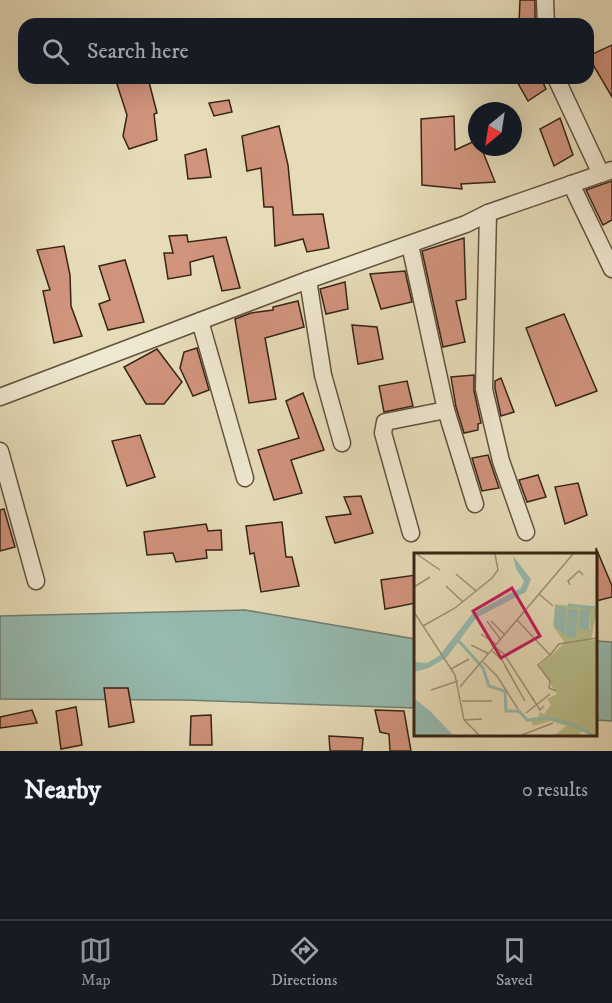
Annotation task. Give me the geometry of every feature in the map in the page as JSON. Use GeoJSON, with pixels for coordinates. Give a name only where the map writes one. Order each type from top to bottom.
{"type":"FeatureCollection","features":[{"type":"Feature","properties":{"kind":"street"},"geometry":{"type":"LineString","coordinates":[[545,0],[546,18]]}},
{"type":"Feature","properties":{"kind":"street"},"geometry":{"type":"LineString","coordinates":[[0,398],[308,280],[410,245],[466,224],[488,213],[606,172],[559,84]]}},
{"type":"Feature","properties":{"kind":"street"},"geometry":{"type":"LineString","coordinates":[[571,184],[612,269]]}},
{"type":"Feature","properties":{"kind":"street"},"geometry":{"type":"LineString","coordinates":[[488,213],[484,390],[501,461],[526,532]]}},
{"type":"Feature","properties":{"kind":"street"},"geometry":{"type":"LineString","coordinates":[[410,245],[446,410],[475,504]]}},
{"type":"Feature","properties":{"kind":"street"},"geometry":{"type":"LineString","coordinates":[[308,280],[323,375],[342,443]]}},
{"type":"Feature","properties":{"kind":"street"},"geometry":{"type":"LineString","coordinates":[[200,321],[245,478]]}},
{"type":"Feature","properties":{"kind":"street"},"geometry":{"type":"LineString","coordinates":[[411,533],[383,433],[385,423],[446,410]]}},
{"type":"Feature","properties":{"kind":"street"},"geometry":{"type":"LineString","coordinates":[[0,451],[36,581]]}},
{"type":"Feature","properties":{"kind":"water"},"geometry":{"type":"Polygon","coordinates":[[[245,610],[414,639],[414,708],[185,700],[0,699],[0,616],[245,610]]]}},
{"type":"Feature","properties":{"kind":"water"},"geometry":{"type":"Polygon","coordinates":[[[597,641],[612,642],[612,721],[597,720],[597,641]]]}},
{"type":"Feature","properties":{"kind":"building"},"geometry":{"type":"Polygon","coordinates":[[[520,0],[535,0],[535,18],[519,18],[520,0]]]}},
{"type":"Feature","properties":{"kind":"building"},"geometry":{"type":"Polygon","coordinates":[[[612,45],[612,97],[594,66],[594,53],[612,45]]]}},
{"type":"Feature","properties":{"kind":"building"},"geometry":{"type":"Polygon","coordinates":[[[117,84],[150,84],[157,113],[154,114],[157,140],[129,149],[123,136],[127,115],[117,84]]]}},
{"type":"Feature","properties":{"kind":"building"},"geometry":{"type":"Polygon","coordinates":[[[518,84],[544,84],[546,89],[528,101],[518,84]]]}},
{"type":"Feature","properties":{"kind":"building"},"geometry":{"type":"Polygon","coordinates":[[[229,100],[232,112],[214,116],[209,103],[229,100]]]}},
{"type":"Feature","properties":{"kind":"building"},"geometry":{"type":"Polygon","coordinates":[[[454,116],[455,150],[468,144],[468,156],[485,156],[495,182],[461,184],[462,189],[422,185],[421,119],[454,116]]]}},
{"type":"Feature","properties":{"kind":"building"},"geometry":{"type":"Polygon","coordinates":[[[560,118],[573,155],[554,166],[540,129],[560,118]]]}},
{"type":"Feature","properties":{"kind":"building"},"geometry":{"type":"Polygon","coordinates":[[[279,126],[288,165],[293,215],[323,214],[329,248],[307,252],[303,239],[275,246],[273,207],[264,207],[261,168],[247,171],[242,136],[279,126]]]}},
{"type":"Feature","properties":{"kind":"building"},"geometry":{"type":"Polygon","coordinates":[[[206,149],[211,177],[188,179],[185,155],[206,149]]]}},
{"type":"Feature","properties":{"kind":"building"},"geometry":{"type":"Polygon","coordinates":[[[612,181],[612,220],[603,225],[586,190],[612,181]]]}},
{"type":"Feature","properties":{"kind":"building"},"geometry":{"type":"Polygon","coordinates":[[[187,235],[188,242],[226,237],[240,288],[222,291],[213,256],[190,262],[191,275],[168,279],[164,253],[173,253],[169,236],[187,235]]]}},
{"type":"Feature","properties":{"kind":"building"},"geometry":{"type":"Polygon","coordinates":[[[464,238],[466,299],[456,301],[465,342],[443,347],[422,251],[464,238]]]}},
{"type":"Feature","properties":{"kind":"building"},"geometry":{"type":"Polygon","coordinates":[[[64,246],[70,275],[71,306],[82,336],[54,343],[43,291],[50,290],[37,250],[64,246]]]}},
{"type":"Feature","properties":{"kind":"building"},"geometry":{"type":"Polygon","coordinates":[[[125,260],[144,322],[108,330],[99,304],[110,300],[99,266],[125,260]]]}},
{"type":"Feature","properties":{"kind":"building"},"geometry":{"type":"Polygon","coordinates":[[[405,271],[412,302],[381,309],[370,274],[405,271]]]}},
{"type":"Feature","properties":{"kind":"building"},"geometry":{"type":"Polygon","coordinates":[[[345,282],[348,309],[326,314],[320,289],[345,282]]]}},
{"type":"Feature","properties":{"kind":"building"},"geometry":{"type":"Polygon","coordinates":[[[298,301],[304,327],[265,338],[276,399],[249,403],[235,319],[298,301]]]}},
{"type":"Feature","properties":{"kind":"building"},"geometry":{"type":"Polygon","coordinates":[[[564,314],[597,391],[556,406],[526,328],[564,314]]]}},
{"type":"Feature","properties":{"kind":"building"},"geometry":{"type":"Polygon","coordinates":[[[352,325],[377,327],[383,359],[358,364],[352,325]]]}},
{"type":"Feature","properties":{"kind":"building"},"geometry":{"type":"Polygon","coordinates":[[[197,348],[209,390],[193,396],[180,368],[184,352],[197,348]]]}},
{"type":"Feature","properties":{"kind":"building"},"geometry":{"type":"Polygon","coordinates":[[[157,349],[182,382],[164,404],[146,404],[124,367],[157,349]]]}},
{"type":"Feature","properties":{"kind":"building"},"geometry":{"type":"Polygon","coordinates":[[[474,375],[474,391],[481,423],[478,424],[478,430],[464,433],[456,407],[451,377],[474,375]]]}},
{"type":"Feature","properties":{"kind":"building"},"geometry":{"type":"Polygon","coordinates":[[[501,378],[514,412],[501,416],[495,381],[501,378]]]}},
{"type":"Feature","properties":{"kind":"building"},"geometry":{"type":"Polygon","coordinates":[[[407,381],[413,406],[384,412],[379,386],[407,381]]]}},
{"type":"Feature","properties":{"kind":"building"},"geometry":{"type":"Polygon","coordinates":[[[303,393],[324,450],[291,460],[302,493],[274,500],[258,450],[299,438],[286,401],[303,393]]]}},
{"type":"Feature","properties":{"kind":"building"},"geometry":{"type":"Polygon","coordinates":[[[140,435],[155,477],[127,486],[112,441],[140,435]]]}},
{"type":"Feature","properties":{"kind":"building"},"geometry":{"type":"Polygon","coordinates":[[[488,455],[499,488],[482,491],[472,458],[488,455]]]}},
{"type":"Feature","properties":{"kind":"building"},"geometry":{"type":"Polygon","coordinates":[[[538,475],[546,497],[527,502],[519,480],[538,475]]]}},
{"type":"Feature","properties":{"kind":"building"},"geometry":{"type":"Polygon","coordinates":[[[578,483],[587,515],[565,524],[555,487],[578,483]]]}},
{"type":"Feature","properties":{"kind":"building"},"geometry":{"type":"Polygon","coordinates":[[[361,496],[373,533],[335,543],[326,517],[351,514],[344,497],[361,496]]]}},
{"type":"Feature","properties":{"kind":"building"},"geometry":{"type":"Polygon","coordinates":[[[4,509],[15,547],[0,551],[0,510],[4,509]]]}},
{"type":"Feature","properties":{"kind":"building"},"geometry":{"type":"Polygon","coordinates":[[[282,522],[286,557],[292,557],[299,586],[261,592],[254,553],[250,554],[246,526],[282,522]]]}},
{"type":"Feature","properties":{"kind":"building"},"geometry":{"type":"Polygon","coordinates":[[[206,524],[208,531],[221,530],[222,550],[206,550],[207,558],[176,562],[173,553],[147,555],[144,532],[206,524]]]}},
{"type":"Feature","properties":{"kind":"building"},"geometry":{"type":"Polygon","coordinates":[[[596,548],[612,586],[612,597],[597,601],[597,553],[596,548]]]}},
{"type":"Feature","properties":{"kind":"building"},"geometry":{"type":"Polygon","coordinates":[[[414,575],[414,603],[385,609],[381,580],[414,575]]]}},
{"type":"Feature","properties":{"kind":"building"},"geometry":{"type":"Polygon","coordinates":[[[104,688],[128,688],[134,722],[109,727],[104,688]]]}},
{"type":"Feature","properties":{"kind":"building"},"geometry":{"type":"Polygon","coordinates":[[[76,707],[82,745],[61,749],[56,711],[76,707]]]}},
{"type":"Feature","properties":{"kind":"building"},"geometry":{"type":"Polygon","coordinates":[[[32,710],[37,723],[0,728],[0,717],[32,710]]]}},
{"type":"Feature","properties":{"kind":"building"},"geometry":{"type":"Polygon","coordinates":[[[375,710],[404,711],[411,751],[390,751],[389,734],[380,732],[375,710]]]}},
{"type":"Feature","properties":{"kind":"building"},"geometry":{"type":"Polygon","coordinates":[[[211,715],[212,745],[190,745],[191,716],[211,715]]]}},
{"type":"Feature","properties":{"kind":"building"},"geometry":{"type":"Polygon","coordinates":[[[329,736],[363,738],[362,751],[330,751],[329,736]]]}}]}
